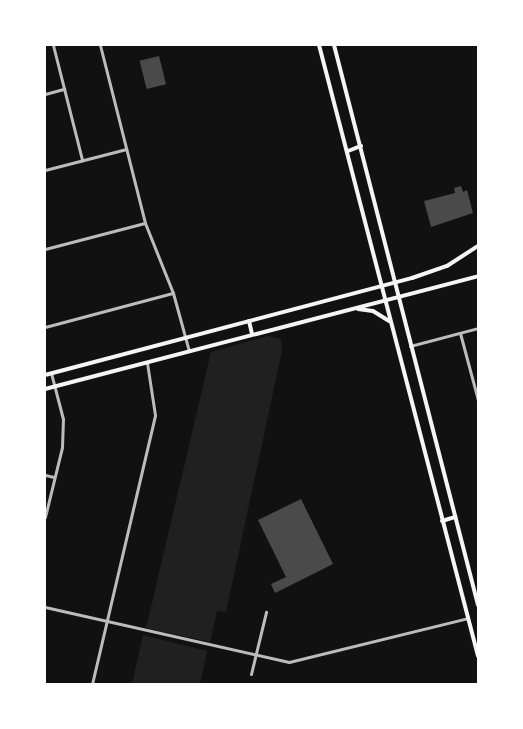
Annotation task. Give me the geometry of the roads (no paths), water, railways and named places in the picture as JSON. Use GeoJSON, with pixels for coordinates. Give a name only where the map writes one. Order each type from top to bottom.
{"type":"FeatureCollection","features":[{"type":"Feature","properties":{"kind":"main road"},"geometry":{"type":"LineString","coordinates":[[319,45],[478,656]]}},
{"type":"Feature","properties":{"kind":"main road"},"geometry":{"type":"LineString","coordinates":[[334,45],[478,605]]}},
{"type":"Feature","properties":{"kind":"main road"},"geometry":{"type":"LineString","coordinates":[[348,151],[361,146]]}},
{"type":"Feature","properties":{"kind":"main road"},"geometry":{"type":"LineString","coordinates":[[45,375],[394,283],[447,266],[478,246]]}},
{"type":"Feature","properties":{"kind":"main road"},"geometry":{"type":"LineString","coordinates":[[45,389],[478,276]]}},
{"type":"Feature","properties":{"kind":"main road"},"geometry":{"type":"LineString","coordinates":[[348,309],[373,311],[391,324]]}},
{"type":"Feature","properties":{"kind":"main road"},"geometry":{"type":"LineString","coordinates":[[249,321],[252,334]]}},
{"type":"Feature","properties":{"kind":"main road"},"geometry":{"type":"LineString","coordinates":[[442,521],[454,517]]}},
{"type":"Feature","properties":{"kind":"street"},"geometry":{"type":"LineString","coordinates":[[53,45],[82,160]]}},
{"type":"Feature","properties":{"kind":"street"},"geometry":{"type":"LineString","coordinates":[[100,45],[145,223],[173,293],[189,351]]}},
{"type":"Feature","properties":{"kind":"street"},"geometry":{"type":"LineString","coordinates":[[45,94],[64,89]]}},
{"type":"Feature","properties":{"kind":"street"},"geometry":{"type":"LineString","coordinates":[[45,170],[126,149]]}},
{"type":"Feature","properties":{"kind":"street"},"geometry":{"type":"LineString","coordinates":[[45,249],[145,223]]}},
{"type":"Feature","properties":{"kind":"street"},"geometry":{"type":"LineString","coordinates":[[45,327],[173,293]]}},
{"type":"Feature","properties":{"kind":"street"},"geometry":{"type":"LineString","coordinates":[[410,346],[478,328]]}},
{"type":"Feature","properties":{"kind":"street"},"geometry":{"type":"LineString","coordinates":[[460,333],[478,400]]}},
{"type":"Feature","properties":{"kind":"street"},"geometry":{"type":"LineString","coordinates":[[92,684],[155,415],[147,363]]}},
{"type":"Feature","properties":{"kind":"street"},"geometry":{"type":"LineString","coordinates":[[45,518],[63,428],[51,373]]}},
{"type":"Feature","properties":{"kind":"street"},"geometry":{"type":"LineString","coordinates":[[45,475],[54,477]]}},
{"type":"Feature","properties":{"kind":"street"},"geometry":{"type":"LineString","coordinates":[[45,607],[255,657],[301,661],[468,618]]}},
{"type":"Feature","properties":{"kind":"street"},"geometry":{"type":"LineString","coordinates":[[251,674],[266,612]]}}]}
